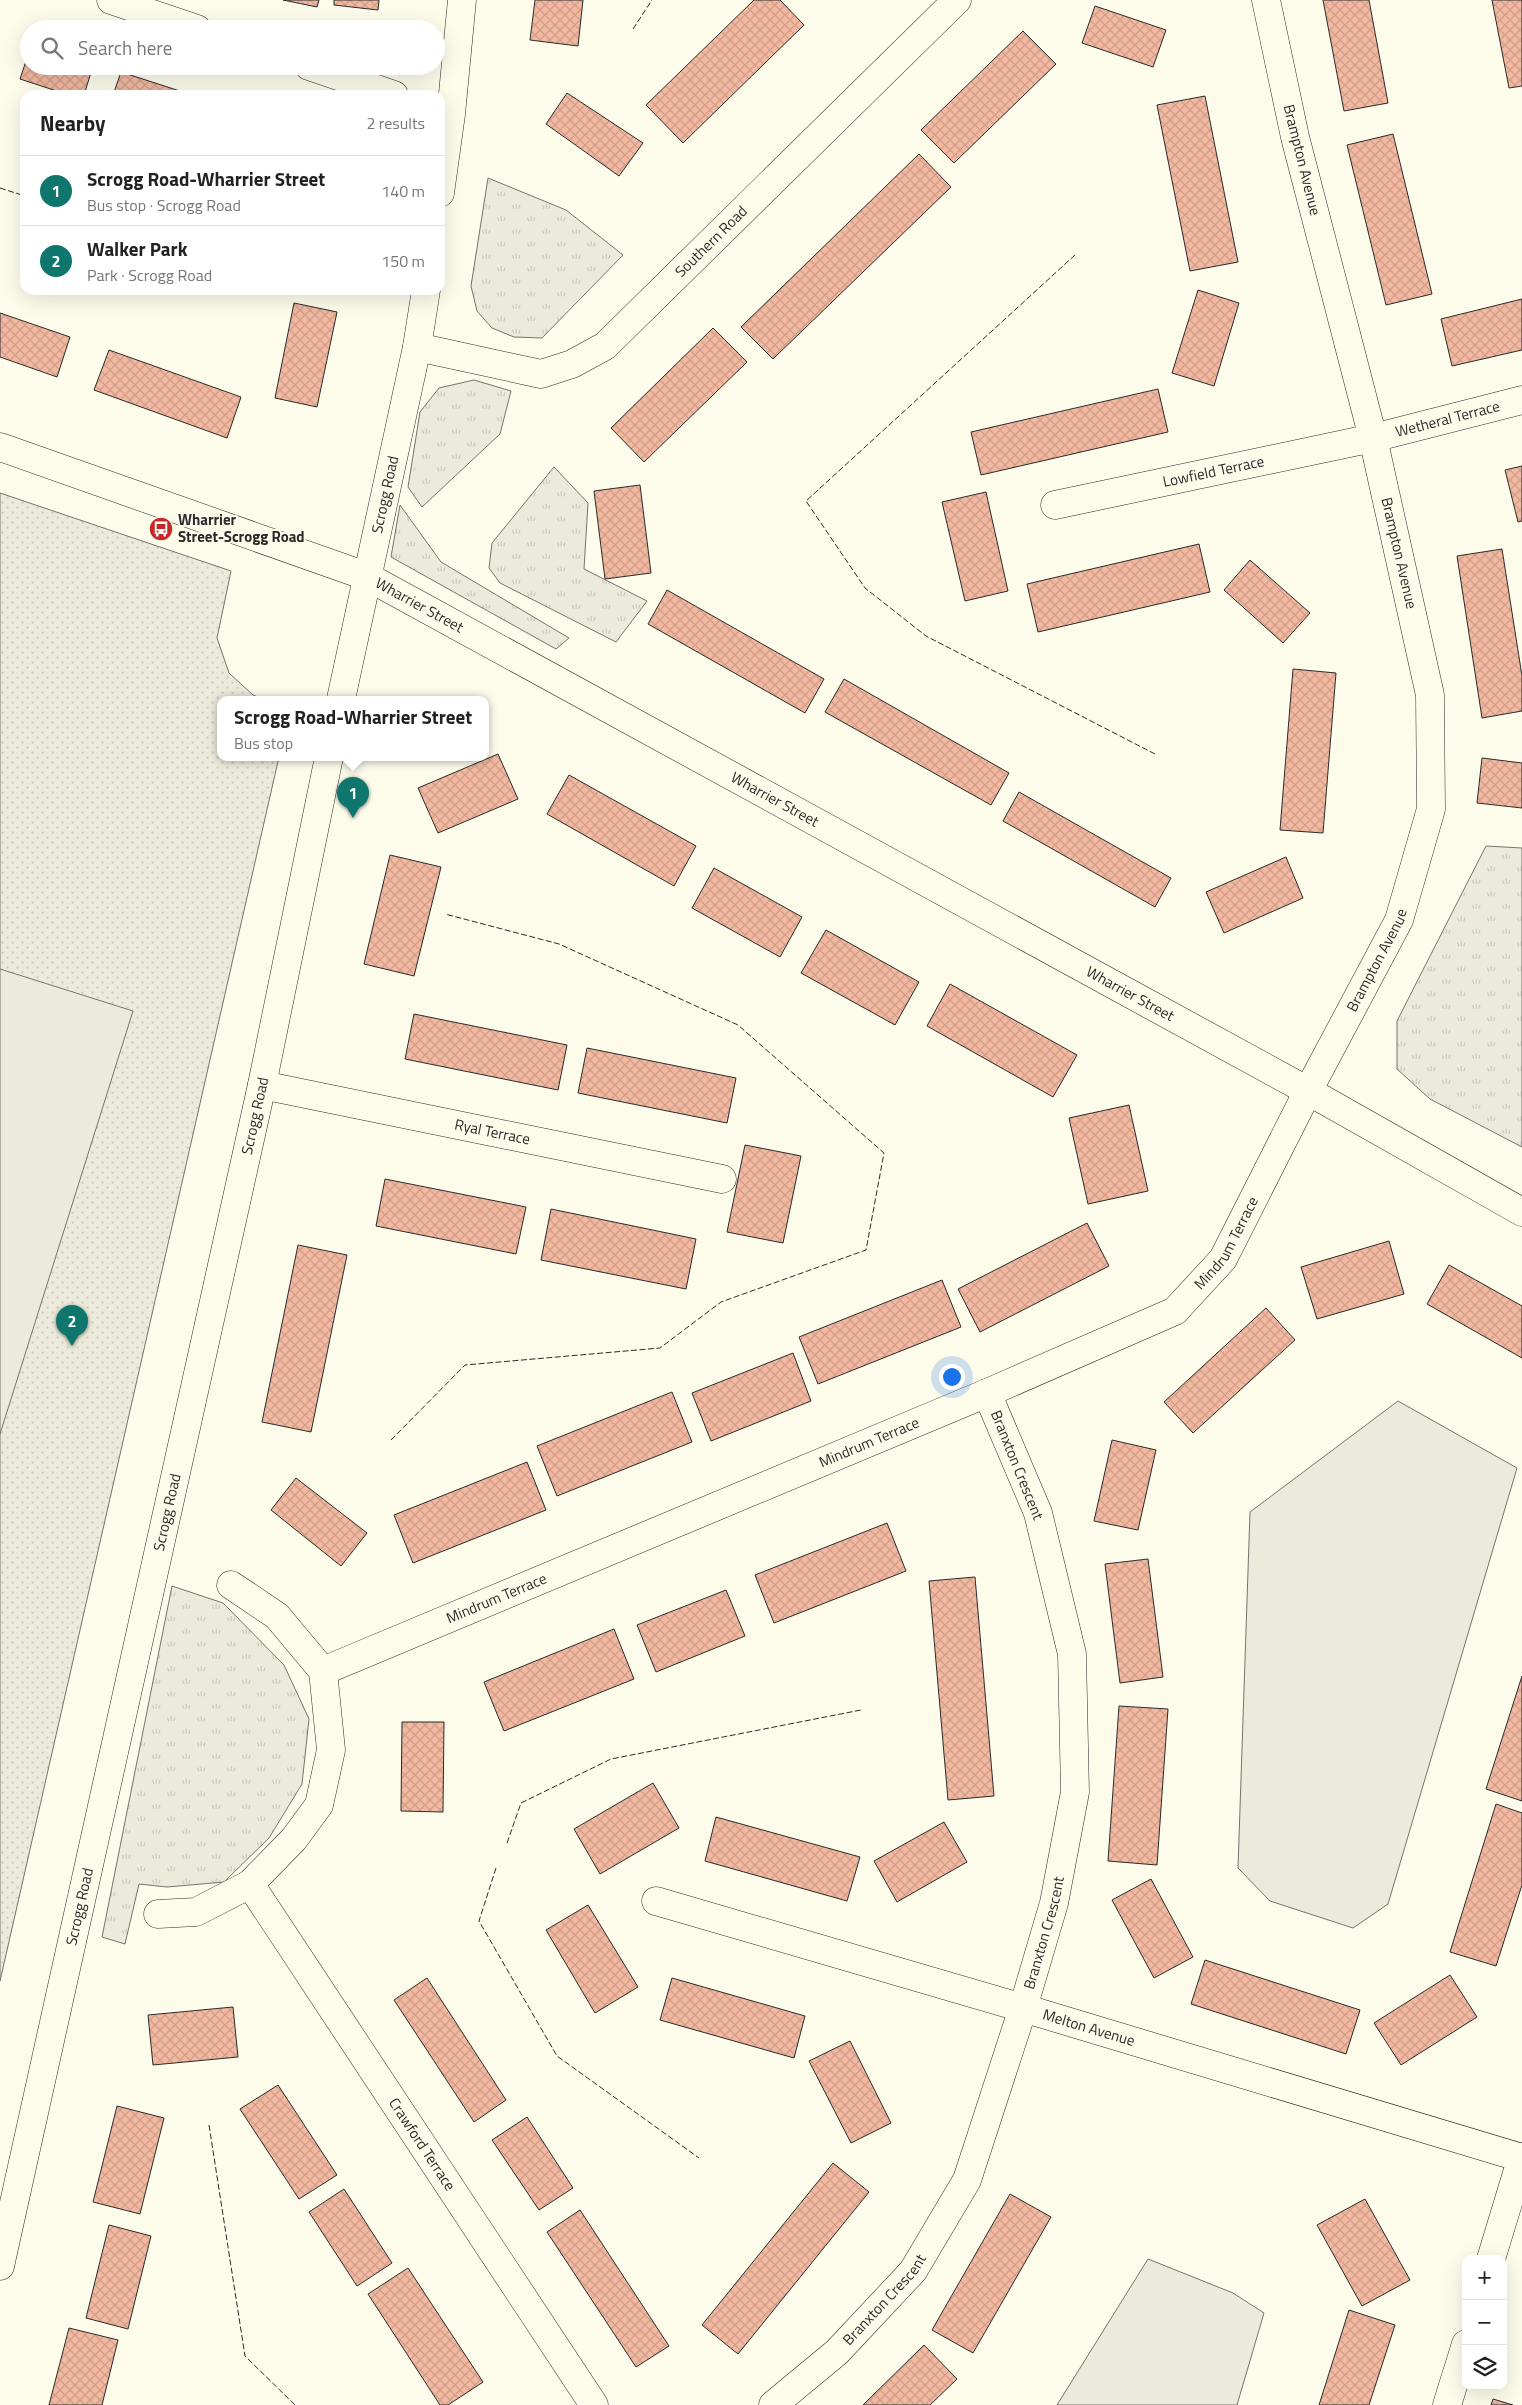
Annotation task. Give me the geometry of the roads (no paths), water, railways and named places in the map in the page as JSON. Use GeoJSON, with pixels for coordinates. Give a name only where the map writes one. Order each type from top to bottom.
{"type":"FeatureCollection","features":[{"type":"Feature","properties":{"kind":"street"},"geometry":{"type":"LineString","coordinates":[[111,0],[170,20]]}},
{"type":"Feature","properties":{"kind":"street"},"geometry":{"type":"LineString","coordinates":[[445,126],[462,0]]}},
{"type":"Feature","properties":{"kind":"street","name":"Southern Road"},"geometry":{"type":"LineString","coordinates":[[417,347],[541,374],[572,364],[605,346],[958,0]]}},
{"type":"Feature","properties":{"kind":"street","name":"Brampton Avenue"},"geometry":{"type":"LineString","coordinates":[[1266,0],[1295,137],[1373,438],[1430,695],[1431,809],[1399,920],[1308,1091]]}},
{"type":"Feature","properties":{"kind":"street"},"geometry":{"type":"LineString","coordinates":[[335,75],[379,90]]}},
{"type":"Feature","properties":{"kind":"street","name":"Scrogg Road"},"geometry":{"type":"LineString","coordinates":[[342,696],[417,347],[425,295]]}},
{"type":"Feature","properties":{"kind":"street","name":"Wetheral Terrace"},"geometry":{"type":"LineString","coordinates":[[1373,438],[1522,400]]}},
{"type":"Feature","properties":{"kind":"street","name":"Lowfield Terrace"},"geometry":{"type":"LineString","coordinates":[[1056,505],[1373,438]]}},
{"type":"Feature","properties":{"kind":"street","name":"Wharrier Street"},"geometry":{"type":"LineString","coordinates":[[0,447],[366,576],[1308,1091],[1522,1212]]}},
{"type":"Feature","properties":{"kind":"street","name":"Scrogg Road"},"geometry":{"type":"LineString","coordinates":[[0,2266],[262,1085],[328,761]]}},
{"type":"Feature","properties":{"kind":"street","name":"Ryal Terrace"},"geometry":{"type":"LineString","coordinates":[[262,1085],[722,1179]]}},
{"type":"Feature","properties":{"kind":"street","name":"Mindrum Terrace"},"geometry":{"type":"LineString","coordinates":[[323,1671],[987,1393],[1176,1311],[1223,1259],[1308,1091]]}},
{"type":"Feature","properties":{"kind":"street","name":"Branxton Crescent"},"geometry":{"type":"LineString","coordinates":[[773,2405],[837,2352],[914,2270],[967,2180],[1023,2008],[1054,1903],[1076,1792],[1072,1654],[1038,1513],[987,1393]]}},
{"type":"Feature","properties":{"kind":"street"},"geometry":{"type":"LineString","coordinates":[[158,1914],[196,1912],[250,1884],[294,1839],[319,1805],[331,1750],[323,1671],[277,1616],[230,1585]]}},
{"type":"Feature","properties":{"kind":"street","name":"Crawford Terrace"},"geometry":{"type":"LineString","coordinates":[[250,1884],[594,2405]]}},
{"type":"Feature","properties":{"kind":"street","name":"Melton Avenue"},"geometry":{"type":"LineString","coordinates":[[656,1902],[1023,2008],[1522,2157]]}},
{"type":"Feature","properties":{"kind":"street"},"geometry":{"type":"LineString","coordinates":[[1492,2255],[1522,2157]]}},
{"type":"Feature","properties":{"kind":"street"},"geometry":{"type":"LineString","coordinates":[[1447,2405],[1466,2345]]}},
{"type":"Feature","properties":{"kind":"place","name":"Wharrier Street-Scrogg Road"},"geometry":{"type":"Point","coordinates":[161,529]}},
{"type":"Feature","properties":{"kind":"place","name":"Scrogg Road-Wharrier Street"},"geometry":{"type":"Point","coordinates":[353,818]}},
{"type":"Feature","properties":{"kind":"place","name":"Walker Park"},"geometry":{"type":"Point","coordinates":[72,1346]}}]}
